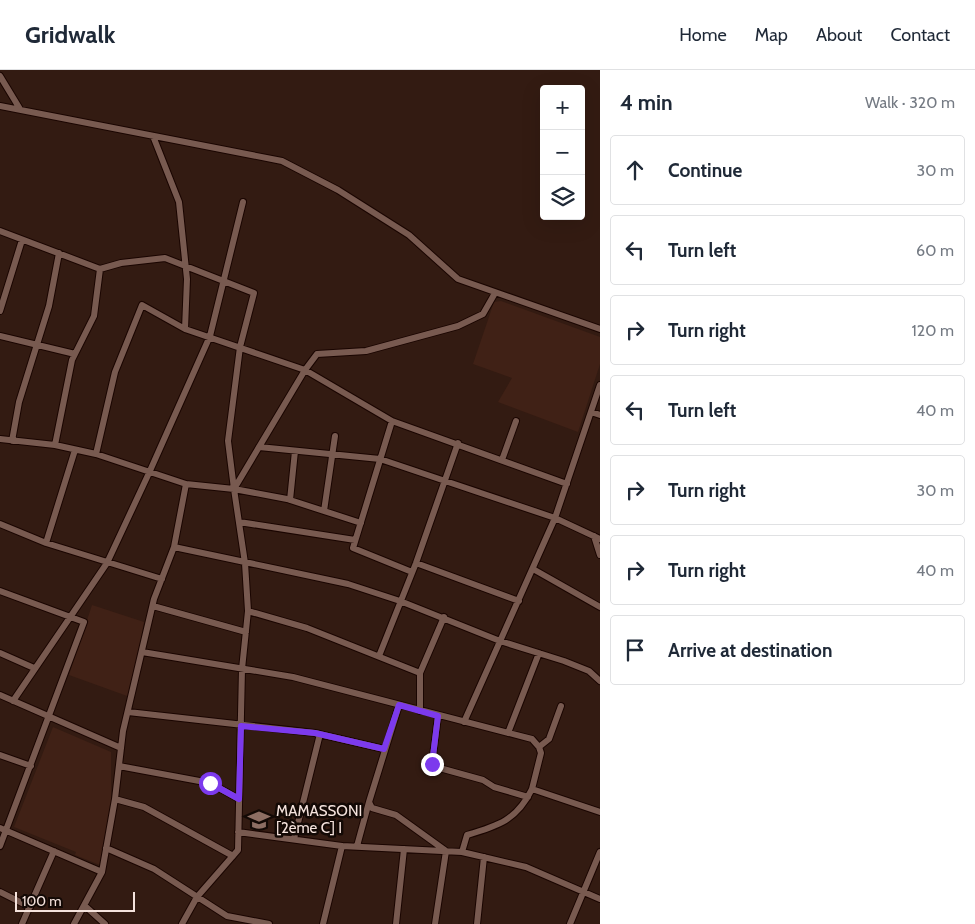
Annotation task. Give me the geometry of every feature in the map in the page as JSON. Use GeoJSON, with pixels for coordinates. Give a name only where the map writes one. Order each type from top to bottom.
{"type":"FeatureCollection","features":[{"type":"Feature","properties":{"kind":"street"},"geometry":{"type":"LineString","coordinates":[[0,76],[20,109]]}},
{"type":"Feature","properties":{"kind":"street"},"geometry":{"type":"LineString","coordinates":[[0,106],[282,161],[338,190],[409,235],[458,278],[495,293],[600,329]]}},
{"type":"Feature","properties":{"kind":"street"},"geometry":{"type":"LineString","coordinates":[[153,136],[179,202],[186,267],[185,329]]}},
{"type":"Feature","properties":{"kind":"street"},"geometry":{"type":"LineString","coordinates":[[13,701],[107,563],[149,472],[210,336],[243,202]]}},
{"type":"Feature","properties":{"kind":"street"},"geometry":{"type":"LineString","coordinates":[[0,231],[100,269],[165,258],[254,293],[240,347],[228,441],[245,563],[248,611],[242,669],[238,850],[197,897],[182,924]]}},
{"type":"Feature","properties":{"kind":"street"},"geometry":{"type":"LineString","coordinates":[[0,311],[22,240]]}},
{"type":"Feature","properties":{"kind":"street"},"geometry":{"type":"LineString","coordinates":[[12,441],[19,402],[49,306],[59,253]]}},
{"type":"Feature","properties":{"kind":"street"},"geometry":{"type":"LineString","coordinates":[[55,445],[75,354],[94,316],[100,269]]}},
{"type":"Feature","properties":{"kind":"street"},"geometry":{"type":"LineString","coordinates":[[234,489],[305,370],[317,354],[366,351],[458,326],[483,314],[495,293]]}},
{"type":"Feature","properties":{"kind":"street"},"geometry":{"type":"LineString","coordinates":[[96,454],[115,372],[142,305],[185,329],[305,370],[392,421],[458,443],[567,484]]}},
{"type":"Feature","properties":{"kind":"street"},"geometry":{"type":"LineString","coordinates":[[0,336],[75,354]]}},
{"type":"Feature","properties":{"kind":"street"},"geometry":{"type":"LineString","coordinates":[[464,722],[555,518],[600,385]]}},
{"type":"Feature","properties":{"kind":"street"},"geometry":{"type":"LineString","coordinates":[[591,412],[600,415]]}},
{"type":"Feature","properties":{"kind":"street"},"geometry":{"type":"LineString","coordinates":[[392,421],[353,548],[412,572]]}},
{"type":"Feature","properties":{"kind":"street"},"geometry":{"type":"LineString","coordinates":[[502,460],[516,421]]}},
{"type":"Feature","properties":{"kind":"street"},"geometry":{"type":"LineString","coordinates":[[324,511],[335,436]]}},
{"type":"Feature","properties":{"kind":"street"},"geometry":{"type":"LineString","coordinates":[[0,439],[55,445],[96,454],[186,484],[234,489],[290,500],[361,523]]}},
{"type":"Feature","properties":{"kind":"street"},"geometry":{"type":"LineString","coordinates":[[379,656],[416,562],[458,443]]}},
{"type":"Feature","properties":{"kind":"street"},"geometry":{"type":"LineString","coordinates":[[259,447],[380,459],[555,518],[597,537],[600,555]]}},
{"type":"Feature","properties":{"kind":"street"},"geometry":{"type":"LineString","coordinates":[[46,543],[75,450]]}},
{"type":"Feature","properties":{"kind":"street"},"geometry":{"type":"LineString","coordinates":[[290,500],[295,451]]}},
{"type":"Feature","properties":{"kind":"street"},"geometry":{"type":"LineString","coordinates":[[74,924],[102,872],[116,799],[121,748],[128,712],[153,606],[174,546],[186,484]]}},
{"type":"Feature","properties":{"kind":"street"},"geometry":{"type":"LineString","coordinates":[[239,522],[355,540]]}},
{"type":"Feature","properties":{"kind":"street"},"geometry":{"type":"LineString","coordinates":[[0,524],[46,543],[162,579]]}},
{"type":"Feature","properties":{"kind":"street"},"geometry":{"type":"LineString","coordinates":[[174,546],[348,584],[444,617],[500,641],[539,652],[590,671],[600,681]]}},
{"type":"Feature","properties":{"kind":"street"},"geometry":{"type":"LineString","coordinates":[[416,562],[518,601]]}},
{"type":"Feature","properties":{"kind":"street"},"geometry":{"type":"LineString","coordinates":[[533,569],[600,607]]}},
{"type":"Feature","properties":{"kind":"street"},"geometry":{"type":"LineString","coordinates":[[0,591],[84,622],[31,766],[3,829],[0,846]]}},
{"type":"Feature","properties":{"kind":"street"},"geometry":{"type":"LineString","coordinates":[[153,606],[246,632]]}},
{"type":"Feature","properties":{"kind":"street"},"geometry":{"type":"LineString","coordinates":[[248,611],[307,628],[420,673]]}},
{"type":"Feature","properties":{"kind":"street"},"geometry":{"type":"LineString","coordinates":[[420,711],[420,673],[444,617]]}},
{"type":"Feature","properties":{"kind":"street"},"geometry":{"type":"LineString","coordinates":[[142,652],[293,677],[532,740],[539,747],[541,753],[532,789],[528,797],[521,808],[499,826],[467,835],[462,852]]}},
{"type":"Feature","properties":{"kind":"street"},"geometry":{"type":"LineString","coordinates":[[508,733],[539,652]]}},
{"type":"Feature","properties":{"kind":"street"},"geometry":{"type":"LineString","coordinates":[[0,653],[34,668]]}},
{"type":"Feature","properties":{"kind":"street"},"geometry":{"type":"LineString","coordinates":[[0,695],[121,748]]}},
{"type":"Feature","properties":{"kind":"street"},"geometry":{"type":"LineString","coordinates":[[357,846],[384,749],[399,705]]}},
{"type":"Feature","properties":{"kind":"street"},"geometry":{"type":"LineString","coordinates":[[539,747],[549,739],[561,706]]}},
{"type":"Feature","properties":{"kind":"street"},"geometry":{"type":"LineString","coordinates":[[128,712],[320,734],[384,749]]}},
{"type":"Feature","properties":{"kind":"street"},"geometry":{"type":"LineString","coordinates":[[438,716],[432,764],[436,767],[483,780],[494,787],[528,797]]}},
{"type":"Feature","properties":{"kind":"street"},"geometry":{"type":"LineString","coordinates":[[294,839],[320,734]]}},
{"type":"Feature","properties":{"kind":"street"},"geometry":{"type":"LineString","coordinates":[[0,755],[31,766]]}},
{"type":"Feature","properties":{"kind":"street"},"geometry":{"type":"LineString","coordinates":[[119,766],[210,783],[239,799]]}},
{"type":"Feature","properties":{"kind":"street"},"geometry":{"type":"LineString","coordinates":[[532,789],[600,812]]}},
{"type":"Feature","properties":{"kind":"street"},"geometry":{"type":"LineString","coordinates":[[116,799],[144,808],[233,856]]}},
{"type":"Feature","properties":{"kind":"street"},"geometry":{"type":"LineString","coordinates":[[369,802],[372,808],[396,815],[446,851]]}},
{"type":"Feature","properties":{"kind":"street"},"geometry":{"type":"LineString","coordinates":[[3,829],[102,872]]}},
{"type":"Feature","properties":{"kind":"street"},"geometry":{"type":"LineString","coordinates":[[238,832],[342,846],[462,852],[526,867],[600,900]]}},
{"type":"Feature","properties":{"kind":"street"},"geometry":{"type":"LineString","coordinates":[[323,924],[342,846]]}},
{"type":"Feature","properties":{"kind":"street"},"geometry":{"type":"LineString","coordinates":[[106,848],[154,869],[227,916],[269,924]]}},
{"type":"Feature","properties":{"kind":"street"},"geometry":{"type":"LineString","coordinates":[[396,924],[404,849]]}},
{"type":"Feature","properties":{"kind":"street"},"geometry":{"type":"LineString","coordinates":[[22,924],[54,851]]}},
{"type":"Feature","properties":{"kind":"street"},"geometry":{"type":"LineString","coordinates":[[435,924],[446,851]]}},
{"type":"Feature","properties":{"kind":"street"},"geometry":{"type":"LineString","coordinates":[[570,924],[600,852]]}},
{"type":"Feature","properties":{"kind":"street"},"geometry":{"type":"LineString","coordinates":[[477,924],[484,858]]}},
{"type":"Feature","properties":{"kind":"street"},"geometry":{"type":"LineString","coordinates":[[0,892],[30,907]]}},
{"type":"Feature","properties":{"kind":"street"},"geometry":{"type":"LineString","coordinates":[[85,906],[105,924]]}},
{"type":"Feature","properties":{"kind":"shaded area"},"geometry":{"type":"Polygon","coordinates":[[[501,301],[600,337],[600,364],[578,432],[498,402],[512,378],[473,364],[494,302],[501,301]]]}},
{"type":"Feature","properties":{"kind":"shaded area"},"geometry":{"type":"Polygon","coordinates":[[[92,605],[144,622],[130,697],[69,675],[92,605]]]}},
{"type":"Feature","properties":{"kind":"shaded area"},"geometry":{"type":"Polygon","coordinates":[[[53,727],[111,752],[111,803],[100,865],[75,855],[76,852],[14,827],[53,727]]]}},
{"type":"Feature","properties":{"kind":"place","name":"MAMASSONI [2ème C] I"},"geometry":{"type":"Point","coordinates":[259,820]}},
{"type":"Feature","properties":{"kind":"route"},"geometry":{"type":"LineString","coordinates":[[210,783],[239,799],[241,726],[315,733],[384,749],[399,705],[438,716],[432,764]]}}]}
